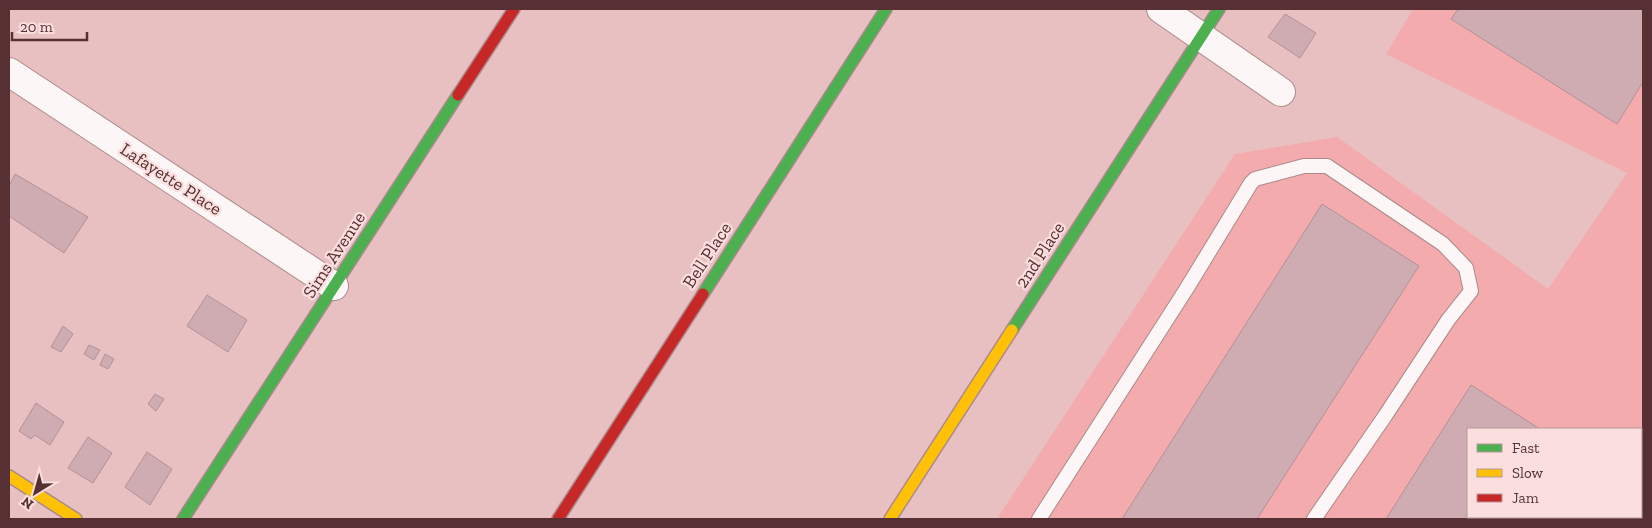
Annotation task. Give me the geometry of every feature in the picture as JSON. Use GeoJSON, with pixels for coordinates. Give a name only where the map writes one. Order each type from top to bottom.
{"type":"FeatureCollection","features":[{"type":"Feature","properties":{"kind":"street","name":"Sims Avenue"},"geometry":{"type":"LineString","coordinates":[[183,519],[514,9]]}},
{"type":"Feature","properties":{"kind":"street","name":"Bell Place"},"geometry":{"type":"LineString","coordinates":[[558,519],[886,9]]}},
{"type":"Feature","properties":{"kind":"street"},"geometry":{"type":"LineString","coordinates":[[1161,9],[1281,92]]}},
{"type":"Feature","properties":{"kind":"street","name":"2nd Place"},"geometry":{"type":"LineString","coordinates":[[890,519],[1219,9]]}},
{"type":"Feature","properties":{"kind":"street","name":"Lafayette Place"},"geometry":{"type":"LineString","coordinates":[[9,72],[334,286]]}},
{"type":"Feature","properties":{"kind":"street"},"geometry":{"type":"LineString","coordinates":[[9,476],[76,519]]}},
{"type":"Feature","properties":{"kind":"lane"},"geometry":{"type":"LineString","coordinates":[[1038,519],[1187,288],[1251,183],[1255,179],[1304,166],[1327,166],[1443,244],[1466,268],[1471,291],[1448,320],[1314,519]]}},
{"type":"Feature","properties":{"kind":"shaded area"},"geometry":{"type":"Polygon","coordinates":[[[1413,9],[1643,9],[1643,519],[997,519],[1235,154],[1337,137],[1548,289],[1627,173],[1386,54],[1413,9]]]}},
{"type":"Feature","properties":{"kind":"building"},"geometry":{"type":"Polygon","coordinates":[[[1458,9],[1643,9],[1643,82],[1617,124],[1451,19],[1458,9]]]}},
{"type":"Feature","properties":{"kind":"building"},"geometry":{"type":"Polygon","coordinates":[[[1285,14],[1316,33],[1300,58],[1268,37],[1285,14]]]}},
{"type":"Feature","properties":{"kind":"building"},"geometry":{"type":"Polygon","coordinates":[[[15,174],[88,217],[64,253],[9,216],[9,186],[15,174]]]}},
{"type":"Feature","properties":{"kind":"building"},"geometry":{"type":"Polygon","coordinates":[[[1322,204],[1419,266],[1257,519],[1122,519],[1322,204]]]}},
{"type":"Feature","properties":{"kind":"building"},"geometry":{"type":"Polygon","coordinates":[[[207,295],[247,320],[228,352],[187,326],[207,295]]]}},
{"type":"Feature","properties":{"kind":"building"},"geometry":{"type":"Polygon","coordinates":[[[63,326],[73,334],[61,352],[51,347],[63,326]]]}},
{"type":"Feature","properties":{"kind":"building"},"geometry":{"type":"Polygon","coordinates":[[[89,345],[100,350],[94,360],[84,354],[89,345]]]}},
{"type":"Feature","properties":{"kind":"building"},"geometry":{"type":"Polygon","coordinates":[[[105,354],[114,359],[108,369],[100,365],[105,354]]]}},
{"type":"Feature","properties":{"kind":"building"},"geometry":{"type":"Polygon","coordinates":[[[1471,385],[1538,428],[1467,428],[1467,518],[1554,519],[1386,519],[1471,385]]]}},
{"type":"Feature","properties":{"kind":"building"},"geometry":{"type":"Polygon","coordinates":[[[155,394],[164,399],[156,411],[148,404],[155,394]]]}},
{"type":"Feature","properties":{"kind":"building"},"geometry":{"type":"Polygon","coordinates":[[[36,403],[64,422],[50,445],[35,435],[31,439],[19,431],[36,403]]]}},
{"type":"Feature","properties":{"kind":"building"},"geometry":{"type":"Polygon","coordinates":[[[88,437],[112,453],[93,483],[68,468],[88,437]]]}},
{"type":"Feature","properties":{"kind":"building"},"geometry":{"type":"Polygon","coordinates":[[[147,452],[172,469],[150,505],[125,487],[147,452]]]}},
{"type":"Feature","properties":{"kind":"traffic: fast"},"geometry":{"type":"LineString","coordinates":[[703,294],[886,9]]}},
{"type":"Feature","properties":{"kind":"traffic: fast"},"geometry":{"type":"LineString","coordinates":[[1012,330],[1219,9]]}},
{"type":"Feature","properties":{"kind":"traffic: fast"},"geometry":{"type":"LineString","coordinates":[[183,519],[458,95]]}},
{"type":"Feature","properties":{"kind":"traffic: slow"},"geometry":{"type":"LineString","coordinates":[[890,519],[1012,330]]}},
{"type":"Feature","properties":{"kind":"traffic: slow"},"geometry":{"type":"LineString","coordinates":[[9,476],[76,519]]}},
{"type":"Feature","properties":{"kind":"traffic: jam"},"geometry":{"type":"LineString","coordinates":[[458,95],[514,9]]}},
{"type":"Feature","properties":{"kind":"traffic: jam"},"geometry":{"type":"LineString","coordinates":[[558,519],[703,294]]}}]}
